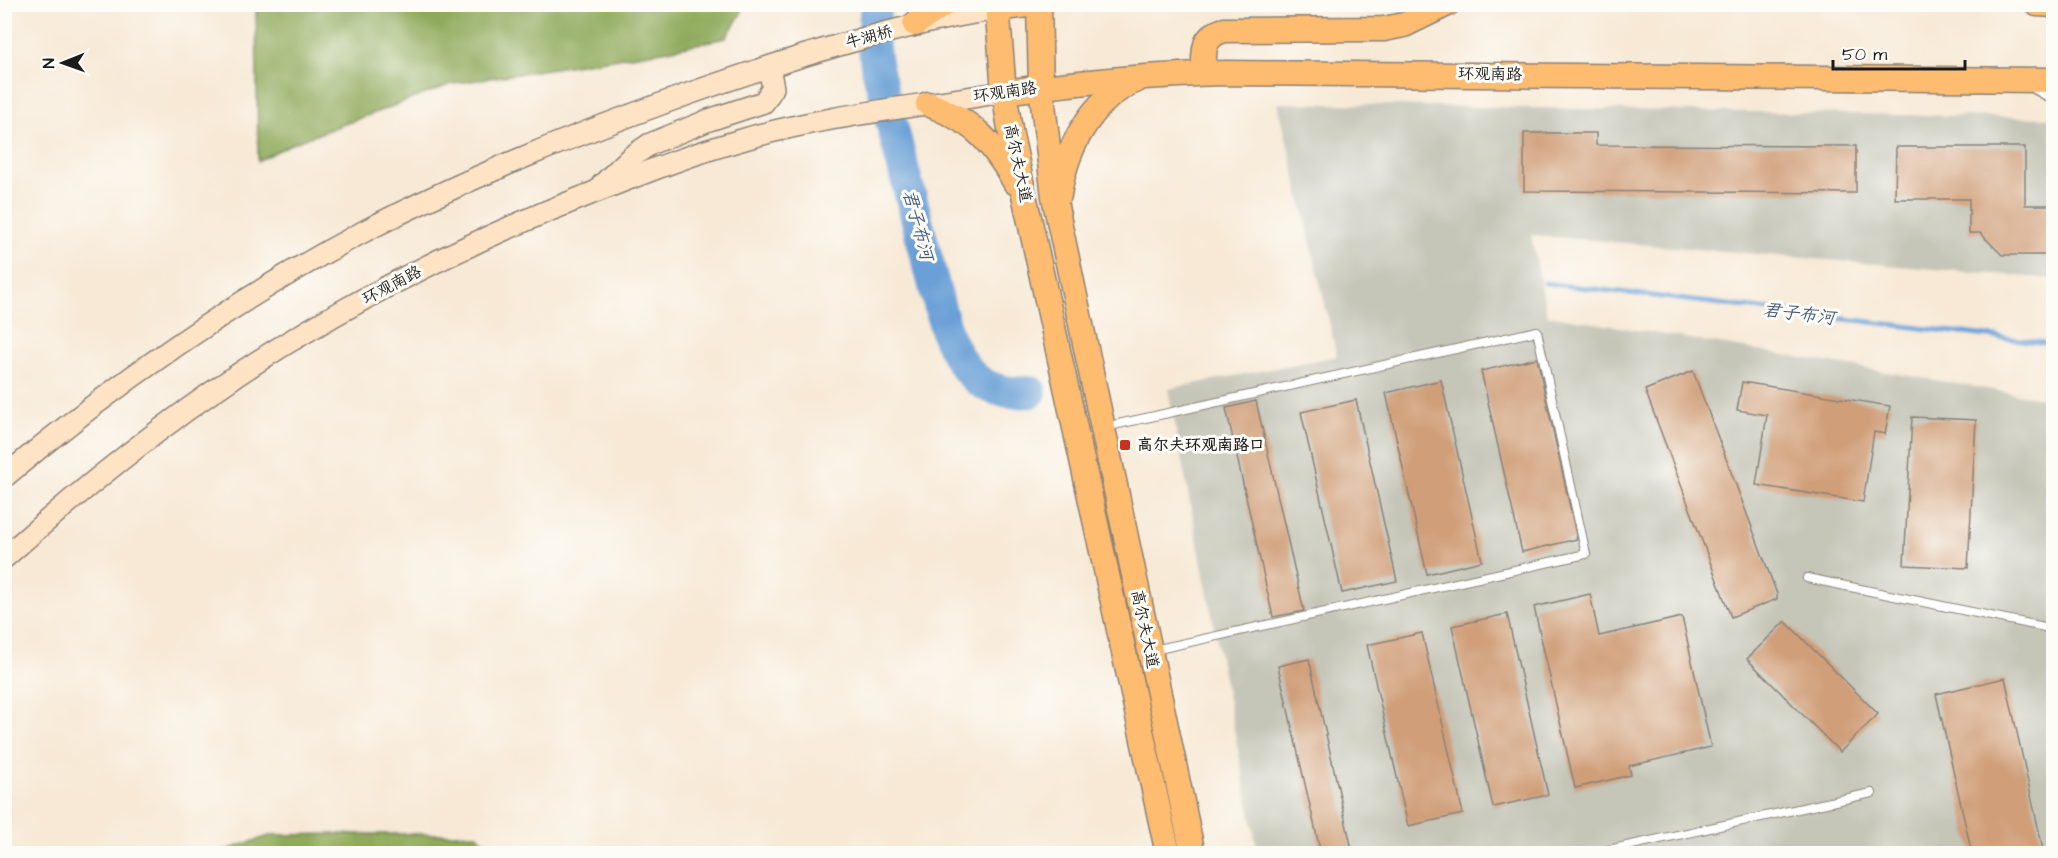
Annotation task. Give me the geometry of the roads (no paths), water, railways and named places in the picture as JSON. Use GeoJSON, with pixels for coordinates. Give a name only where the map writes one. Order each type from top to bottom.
{"type":"FeatureCollection","features":[{"type":"Feature","properties":{"kind":"main road"},"geometry":{"type":"LineString","coordinates":[[915,24],[944,4]]}},
{"type":"Feature","properties":{"kind":"main road"},"geometry":{"type":"LineString","coordinates":[[997,7],[1037,4]]}},
{"type":"Feature","properties":{"kind":"main road","name":"高尔夫大道"},"geometry":{"type":"LineString","coordinates":[[1037,4],[1045,132],[1057,212],[1193,854]]}},
{"type":"Feature","properties":{"kind":"main road"},"geometry":{"type":"LineString","coordinates":[[1204,73],[1204,50],[1208,40],[1215,33],[1224,30],[1384,29],[1404,25],[1446,4]]}},
{"type":"Feature","properties":{"kind":"main road"},"geometry":{"type":"LineString","coordinates":[[2037,4],[2054,5]]}},
{"type":"Feature","properties":{"kind":"main road","name":"高尔夫大道"},"geometry":{"type":"LineString","coordinates":[[997,7],[1004,92],[1011,135],[1168,854]]}},
{"type":"Feature","properties":{"kind":"main road","name":"环观南路"},"geometry":{"type":"LineString","coordinates":[[1004,92],[1149,75],[1204,73],[2054,80]]}},
{"type":"Feature","properties":{"kind":"main road"},"geometry":{"type":"LineString","coordinates":[[1057,212],[1065,167],[1084,127],[1112,94],[1128,83],[1149,75]]}},
{"type":"Feature","properties":{"kind":"main road"},"geometry":{"type":"LineString","coordinates":[[928,104],[950,113],[988,140],[1020,190],[1030,222]]}},
{"type":"Feature","properties":{"kind":"street"},"geometry":{"type":"LineString","coordinates":[[915,24],[997,7]]}},
{"type":"Feature","properties":{"kind":"street","name":"牛湖桥"},"geometry":{"type":"LineString","coordinates":[[769,66],[915,24]]}},
{"type":"Feature","properties":{"kind":"street"},"geometry":{"type":"LineString","coordinates":[[4,477],[87,411],[187,340],[255,295],[364,232],[549,147],[644,110],[769,66],[773,88],[764,102],[699,124],[650,144],[631,157],[595,192]]}},
{"type":"Feature","properties":{"kind":"street"},"geometry":{"type":"LineString","coordinates":[[2024,80],[2054,96]]}},
{"type":"Feature","properties":{"kind":"street","name":"环观南路"},"geometry":{"type":"LineString","coordinates":[[4,558],[144,442],[238,375],[286,344],[397,281],[508,229],[595,192],[740,140],[837,119],[1004,92]]}},
{"type":"Feature","properties":{"kind":"lane"},"geometry":{"type":"LineString","coordinates":[[1100,416],[1537,331],[1586,554],[1150,651]]}},
{"type":"Feature","properties":{"kind":"lane"},"geometry":{"type":"LineString","coordinates":[[1807,578],[2054,629]]}},
{"type":"Feature","properties":{"kind":"lane"},"geometry":{"type":"LineString","coordinates":[[1590,854],[1872,793]]}},
{"type":"Feature","properties":{"kind":"waterway","name":"君子布河"},"geometry":{"type":"LineString","coordinates":[[876,4],[873,40],[876,64],[947,335],[961,362],[978,380],[1001,391],[1031,392]]}},
{"type":"Feature","properties":{"kind":"waterway","name":"君子布河"},"geometry":{"type":"LineString","coordinates":[[1545,283],[2054,344]]}},
{"type":"Feature","properties":{"kind":"place","name":"高尔夫环观南路口"},"geometry":{"type":"Point","coordinates":[1125,445]}}]}
